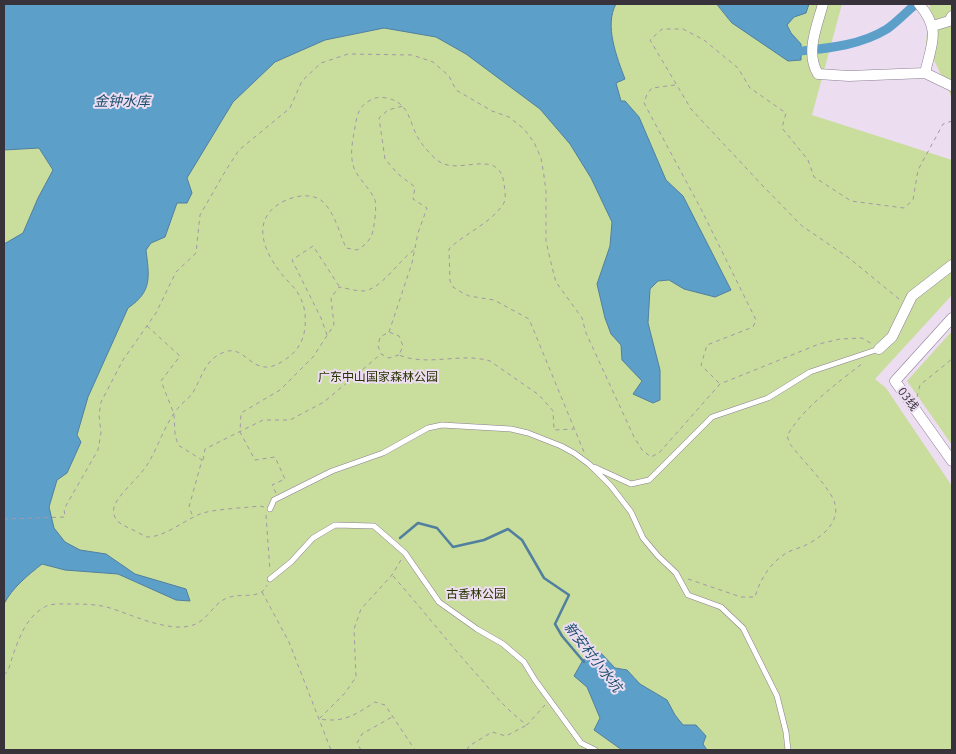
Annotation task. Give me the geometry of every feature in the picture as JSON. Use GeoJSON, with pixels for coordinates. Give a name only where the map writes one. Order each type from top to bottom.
{"type":"FeatureCollection","features":[{"type":"Feature","properties":{"kind":"street"},"geometry":{"type":"LineString","coordinates":[[823,4],[812,39],[812,60],[818,74],[849,76],[925,73],[952,86]]}},
{"type":"Feature","properties":{"kind":"street"},"geometry":{"type":"LineString","coordinates":[[922,7],[933,26],[933,35],[925,73]]}},
{"type":"Feature","properties":{"kind":"street"},"geometry":{"type":"LineString","coordinates":[[933,26],[949,20],[952,16]]}},
{"type":"Feature","properties":{"kind":"street"},"geometry":{"type":"LineString","coordinates":[[880,349],[892,336],[912,296],[952,265]]}},
{"type":"Feature","properties":{"kind":"street","name":"03线"},"geometry":{"type":"LineString","coordinates":[[952,318],[895,381],[952,461]]}},
{"type":"Feature","properties":{"kind":"lane"},"geometry":{"type":"LineString","coordinates":[[589,464],[631,484],[649,480],[712,417],[768,398],[810,372],[880,349]]}},
{"type":"Feature","properties":{"kind":"lane"},"geometry":{"type":"LineString","coordinates":[[270,509],[274,500],[325,474],[383,453],[428,428],[442,425],[511,429],[528,433],[561,446],[589,464],[612,486],[630,512],[643,538],[676,573],[688,596],[720,607],[743,628],[777,696],[786,732],[788,750]]}},
{"type":"Feature","properties":{"kind":"lane"},"geometry":{"type":"LineString","coordinates":[[270,579],[291,562],[313,538],[336,525],[374,526],[405,552],[439,602],[477,629],[503,644],[524,662],[581,743],[594,750]]}},
{"type":"Feature","properties":{"kind":"path"},"geometry":{"type":"LineString","coordinates":[[907,306],[849,258],[802,226],[691,109],[650,40],[662,30],[683,29],[704,40],[738,68],[750,88],[786,113],[782,128],[808,160],[814,177],[851,201],[904,208],[913,200],[918,170],[944,124],[952,121]]}},
{"type":"Feature","properties":{"kind":"path"},"geometry":{"type":"LineString","coordinates":[[4,519],[65,517],[64,508],[98,450],[101,433],[99,415],[102,402],[123,360],[156,313],[176,272],[196,253],[200,215],[226,170],[239,150],[290,108],[302,81],[321,63],[348,54],[412,55],[433,62],[449,76],[456,90],[492,111],[509,117],[524,129],[534,142],[541,158],[546,191],[546,241],[556,282],[582,318],[586,333],[634,437],[642,450],[651,456],[659,453],[720,384],[819,344],[840,339],[862,338],[880,349]]}},
{"type":"Feature","properties":{"kind":"path"},"geometry":{"type":"LineString","coordinates":[[676,85],[652,88],[647,94],[644,103],[701,209],[756,320],[753,327],[707,345],[701,365],[720,384]]}},
{"type":"Feature","properties":{"kind":"path"},"geometry":{"type":"LineString","coordinates":[[270,509],[260,506],[201,514],[158,534],[147,537],[122,525],[114,515],[114,505],[146,467],[174,414],[186,402],[195,388],[206,364],[228,351],[239,352],[258,367],[267,368],[283,362],[298,349],[304,336],[305,310],[299,294],[281,273],[268,253],[262,231],[263,222],[269,213],[287,199],[300,195],[312,197],[322,201],[330,213],[346,248],[357,250],[364,246],[372,236],[375,201],[354,169],[351,150],[358,113],[362,106],[374,98],[389,99],[403,106],[410,116],[415,135],[434,158],[442,164],[451,166],[488,164],[499,170],[503,178],[506,194],[503,205],[488,221],[449,249],[450,281],[454,287],[469,296],[494,300],[529,319],[589,464]]}},
{"type":"Feature","properties":{"kind":"path"},"geometry":{"type":"LineString","coordinates":[[403,106],[388,110],[379,118],[385,159],[398,174],[415,187],[413,199],[427,208],[418,233],[412,263],[389,332],[380,337],[378,346],[381,354],[389,358],[399,355],[408,358],[431,360],[482,358],[490,361],[539,395],[553,411],[554,430],[575,429]]}},
{"type":"Feature","properties":{"kind":"path"},"geometry":{"type":"LineString","coordinates":[[327,336],[321,318],[292,260],[313,246],[339,287],[363,291],[381,283],[403,257],[414,250]]}},
{"type":"Feature","properties":{"kind":"path"},"geometry":{"type":"LineString","coordinates":[[279,498],[272,485],[285,479],[275,457],[255,460],[240,432],[242,413],[280,390],[313,357],[334,325],[331,298],[339,287]]}},
{"type":"Feature","properties":{"kind":"path"},"geometry":{"type":"LineString","coordinates":[[147,326],[180,356],[161,381],[174,414],[175,434],[178,445],[202,460]]}},
{"type":"Feature","properties":{"kind":"path"},"geometry":{"type":"LineString","coordinates":[[389,332],[399,336],[403,346],[399,355]]}},
{"type":"Feature","properties":{"kind":"path"},"geometry":{"type":"LineString","coordinates":[[193,518],[189,507],[205,449],[263,420],[290,420],[324,402],[381,354]]}},
{"type":"Feature","properties":{"kind":"path"},"geometry":{"type":"LineString","coordinates":[[915,407],[920,385],[952,359]]}},
{"type":"Feature","properties":{"kind":"path"},"geometry":{"type":"LineString","coordinates":[[676,573],[696,583],[741,597],[755,597],[757,588],[773,563],[784,554],[807,545],[824,534],[832,524],[837,511],[832,496],[790,444],[787,436],[793,426],[825,393],[866,360]]}},
{"type":"Feature","properties":{"kind":"path"},"geometry":{"type":"LineString","coordinates":[[4,675],[10,669],[22,631],[33,616],[43,608],[54,604],[82,604],[108,608],[154,624],[190,626],[204,619],[221,602],[230,597],[256,595],[266,588],[270,579],[266,509],[270,509]]}},
{"type":"Feature","properties":{"kind":"path"},"geometry":{"type":"LineString","coordinates":[[319,719],[345,693],[356,677],[354,629],[361,609],[392,575],[405,552]]}},
{"type":"Feature","properties":{"kind":"path"},"geometry":{"type":"LineString","coordinates":[[392,575],[426,613],[443,637],[512,715],[527,725]]}},
{"type":"Feature","properties":{"kind":"path"},"geometry":{"type":"LineString","coordinates":[[261,591],[289,642],[331,750]]}},
{"type":"Feature","properties":{"kind":"path"},"geometry":{"type":"LineString","coordinates":[[467,750],[469,746],[492,732],[506,736],[527,725],[550,698]]}},
{"type":"Feature","properties":{"kind":"path"},"geometry":{"type":"LineString","coordinates":[[319,719],[333,721],[352,717],[375,702],[385,705],[415,750]]}},
{"type":"Feature","properties":{"kind":"path"},"geometry":{"type":"LineString","coordinates":[[361,750],[357,743],[362,734],[393,717]]}},
{"type":"Feature","properties":{"kind":"green space","name":"广东中山国家森林公园"},"geometry":{"type":"Polygon","coordinates":[[[4,4],[842,4],[812,115],[952,160],[952,295],[875,379],[886,388],[952,486],[952,750],[4,750],[4,4]]]}},
{"type":"Feature","properties":{"kind":"green space"},"geometry":{"type":"Polygon","coordinates":[[[930,4],[952,4],[952,98],[926,43],[930,4]]]}},
{"type":"Feature","properties":{"kind":"green space"},"geometry":{"type":"Polygon","coordinates":[[[952,331],[952,445],[907,381],[952,331]]]}},
{"type":"Feature","properties":{"kind":"water","name":"金钟水库"},"geometry":{"type":"Polygon","coordinates":[[[4,4],[616,4],[611,22],[611,31],[615,52],[625,79],[616,83],[621,101],[625,101],[639,117],[666,180],[683,196],[731,290],[715,297],[684,289],[669,280],[658,281],[650,289],[648,323],[660,370],[660,400],[653,403],[633,394],[642,381],[622,360],[621,345],[611,334],[597,284],[610,246],[612,222],[591,178],[570,144],[540,109],[466,54],[436,37],[384,28],[325,40],[275,62],[233,102],[187,178],[192,193],[187,203],[177,203],[165,237],[151,243],[146,250],[148,282],[142,295],[128,308],[88,397],[77,435],[81,442],[67,473],[57,480],[49,507],[54,528],[65,542],[80,550],[106,554],[135,574],[186,589],[190,601],[176,600],[118,574],[65,570],[42,564],[16,587],[4,604],[4,244],[23,233],[38,198],[53,170],[39,148],[4,150],[4,4]]]}},
{"type":"Feature","properties":{"kind":"water"},"geometry":{"type":"Polygon","coordinates":[[[717,4],[809,4],[806,13],[794,17],[787,25],[791,33],[801,44],[801,60],[788,61],[732,23],[717,4]]]}},
{"type":"Feature","properties":{"kind":"water"},"geometry":{"type":"Polygon","coordinates":[[[600,652],[615,668],[627,670],[640,684],[667,700],[683,725],[696,725],[706,736],[703,744],[707,750],[622,750],[594,730],[600,718],[587,687],[574,676],[583,660],[600,652]]]}},
{"type":"Feature","properties":{"kind":"waterway"},"geometry":{"type":"LineString","coordinates":[[801,51],[834,47],[867,39],[887,29],[916,4]]}},
{"type":"Feature","properties":{"kind":"waterway","name":"新安村小水坑"},"geometry":{"type":"LineString","coordinates":[[400,538],[418,523],[437,528],[453,547],[484,540],[508,529],[522,540],[544,578],[569,595],[555,624],[562,636],[584,662]]}},
{"type":"Feature","properties":{"kind":"park label","name":"古香林公园"},"geometry":{"type":"Point","coordinates":[476,594]}}]}
